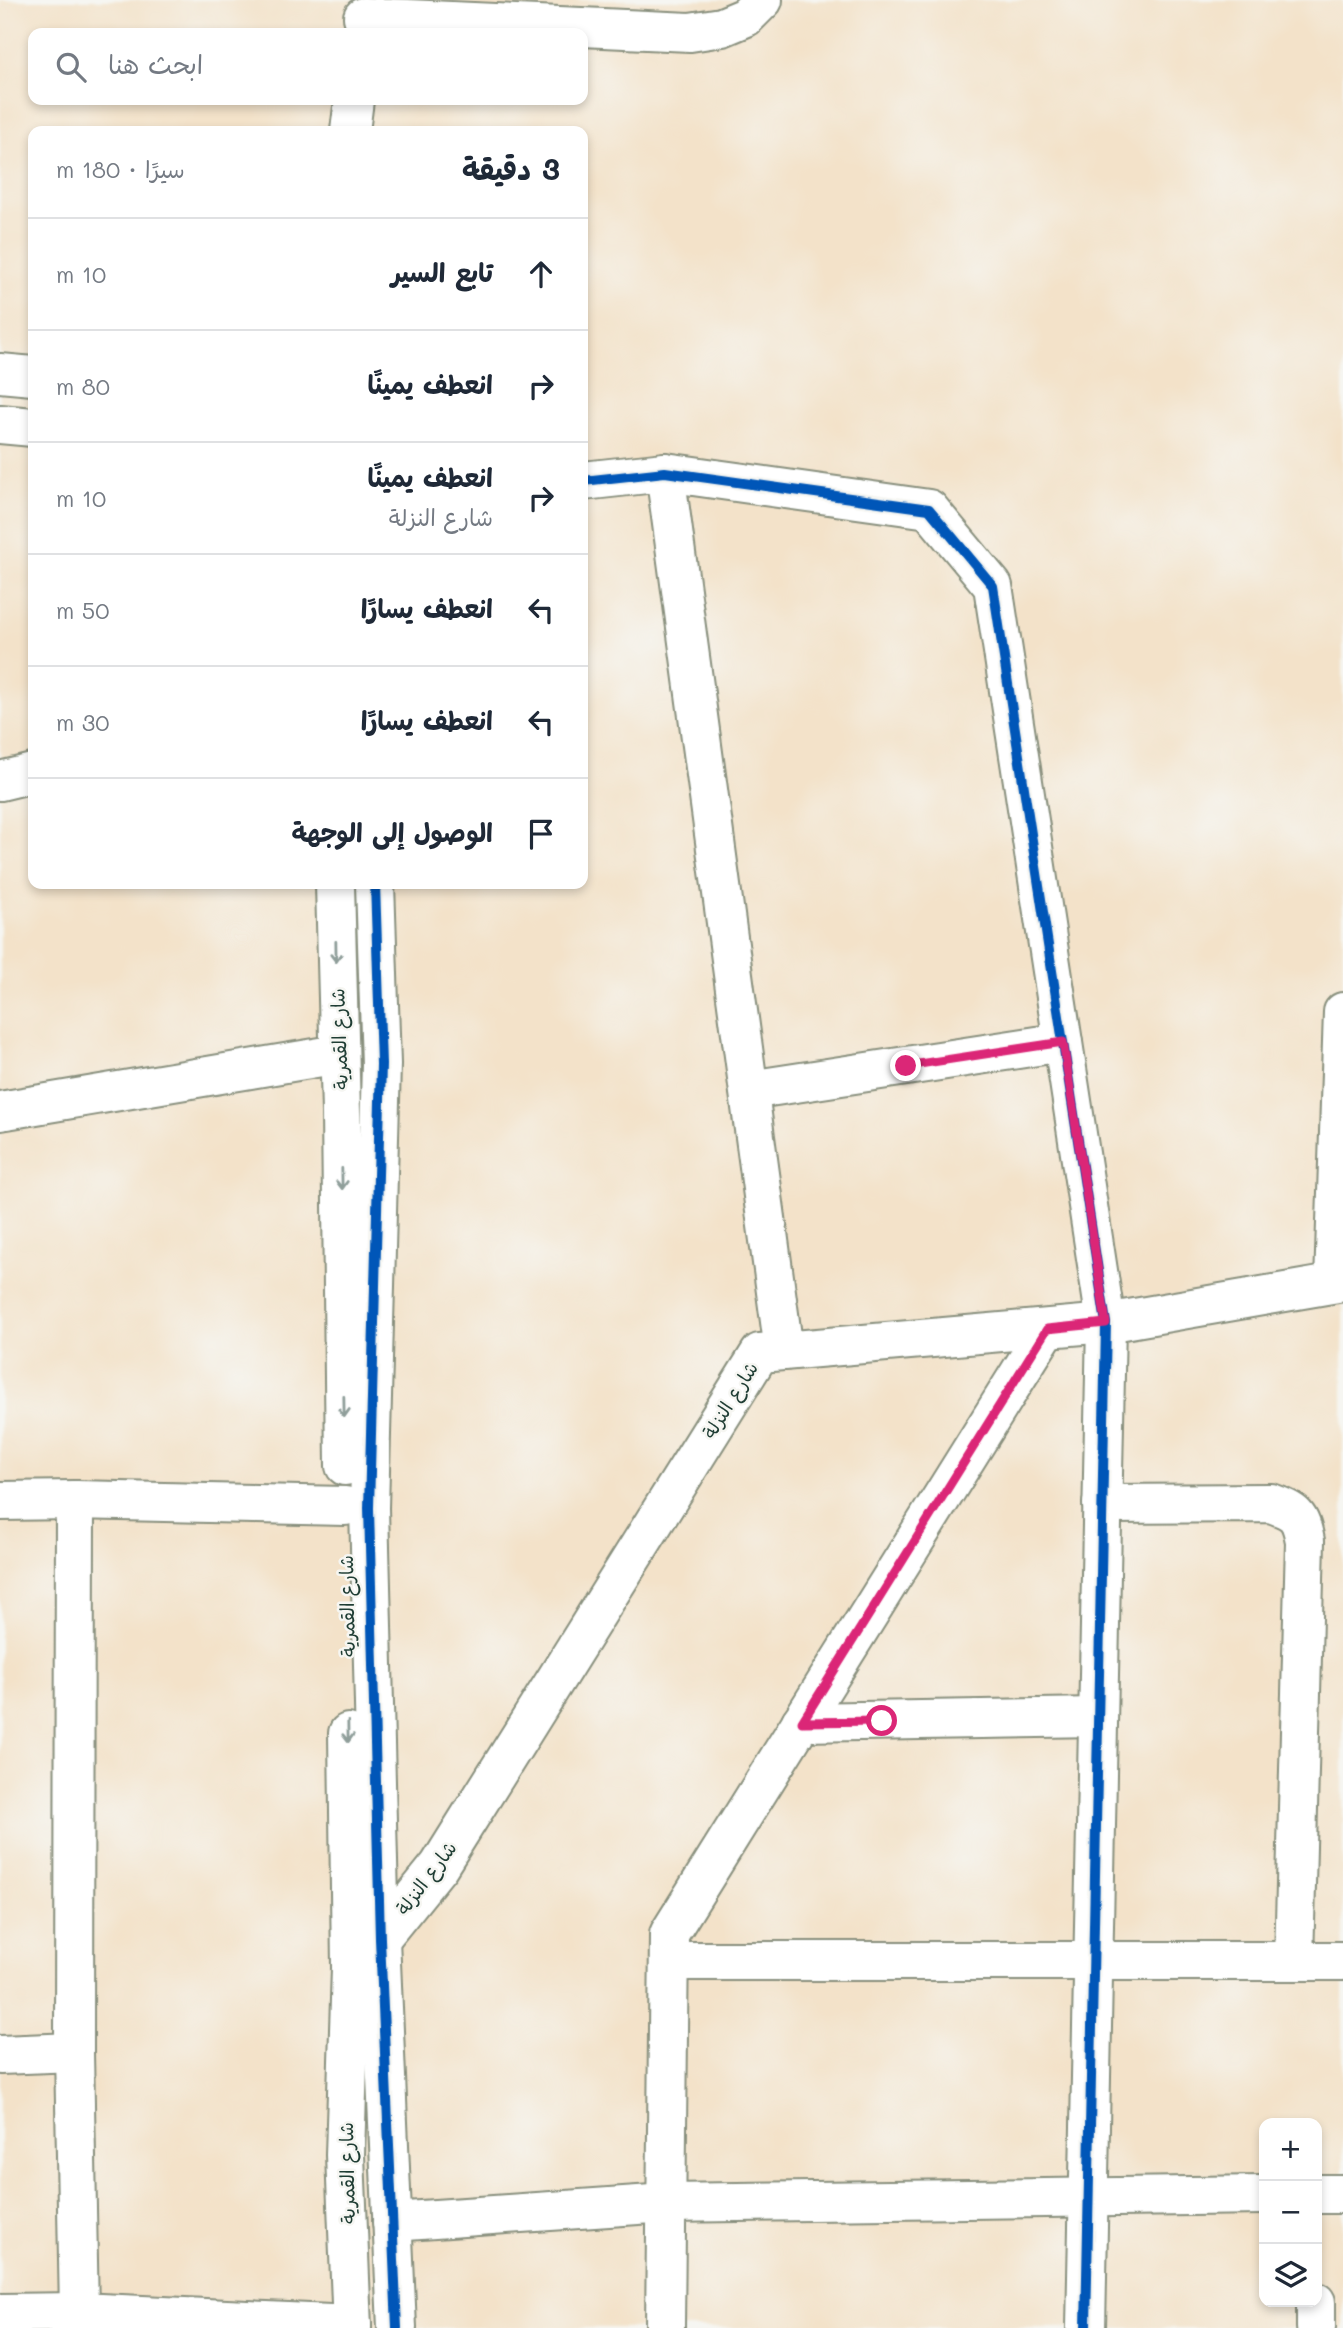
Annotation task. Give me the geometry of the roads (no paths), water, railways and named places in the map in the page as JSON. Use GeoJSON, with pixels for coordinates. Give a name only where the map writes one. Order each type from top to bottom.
{"type":"FeatureCollection","features":[{"type":"Feature","properties":{"kind":"street"},"geometry":{"type":"LineString","coordinates":[[363,17],[690,32],[722,27],[746,17],[762,0]]}},
{"type":"Feature","properties":{"kind":"street"},"geometry":{"type":"LineString","coordinates":[[351,126],[353,105]]}},
{"type":"Feature","properties":{"kind":"street"},"geometry":{"type":"LineString","coordinates":[[0,373],[28,376]]}},
{"type":"Feature","properties":{"kind":"street"},"geometry":{"type":"LineString","coordinates":[[0,424],[28,427]]}},
{"type":"Feature","properties":{"kind":"street"},"geometry":{"type":"LineString","coordinates":[[588,480],[665,472],[929,509],[993,586],[1106,1323],[1086,2328]]}},
{"type":"Feature","properties":{"kind":"street"},"geometry":{"type":"LineString","coordinates":[[665,472],[784,1351]]}},
{"type":"Feature","properties":{"kind":"street"},"geometry":{"type":"LineString","coordinates":[[0,781],[28,774]]}},
{"type":"Feature","properties":{"kind":"street","name":"شارع القمرية"},"geometry":{"type":"LineString","coordinates":[[335,889],[341,1113],[351,1968],[345,2155],[352,2327]]}},
{"type":"Feature","properties":{"kind":"street"},"geometry":{"type":"LineString","coordinates":[[375,889],[381,1064],[369,1508],[380,1939],[397,2328]]}},
{"type":"Feature","properties":{"kind":"street"},"geometry":{"type":"LineString","coordinates":[[1338,1283],[1343,1012]]}},
{"type":"Feature","properties":{"kind":"street"},"geometry":{"type":"LineString","coordinates":[[749,1090],[1063,1042]]}},
{"type":"Feature","properties":{"kind":"street"},"geometry":{"type":"LineString","coordinates":[[0,1111],[338,1054]]}},
{"type":"Feature","properties":{"kind":"street","name":"شارع النزلة"},"geometry":{"type":"LineString","coordinates":[[380,1939],[439,1866],[760,1353],[1106,1323],[1338,1283]]}},
{"type":"Feature","properties":{"kind":"street"},"geometry":{"type":"LineString","coordinates":[[666,2328],[669,1934],[1047,1329]]}},
{"type":"Feature","properties":{"kind":"street"},"geometry":{"type":"LineString","coordinates":[[75,1500],[74,2052],[79,2312]]}},
{"type":"Feature","properties":{"kind":"street"},"geometry":{"type":"LineString","coordinates":[[0,1501],[345,1506]]}},
{"type":"Feature","properties":{"kind":"street"},"geometry":{"type":"LineString","coordinates":[[1102,1504],[1271,1503],[1291,1511],[1301,1521],[1305,1541],[1294,1961]]}},
{"type":"Feature","properties":{"kind":"street"},"geometry":{"type":"LineString","coordinates":[[802,1722],[1098,1717]]}},
{"type":"Feature","properties":{"kind":"street"},"geometry":{"type":"LineString","coordinates":[[669,1961],[1343,1961]]}},
{"type":"Feature","properties":{"kind":"street"},"geometry":{"type":"LineString","coordinates":[[0,2055],[74,2052]]}},
{"type":"Feature","properties":{"kind":"street"},"geometry":{"type":"LineString","coordinates":[[1322,2194],[1343,2194]]}},
{"type":"Feature","properties":{"kind":"street"},"geometry":{"type":"LineString","coordinates":[[392,2222],[667,2203],[1259,2195]]}},
{"type":"Feature","properties":{"kind":"street"},"geometry":{"type":"LineString","coordinates":[[1316,2307],[1316,2328]]}},
{"type":"Feature","properties":{"kind":"street"},"geometry":{"type":"LineString","coordinates":[[0,2313],[79,2312],[352,2327]]}}]}
